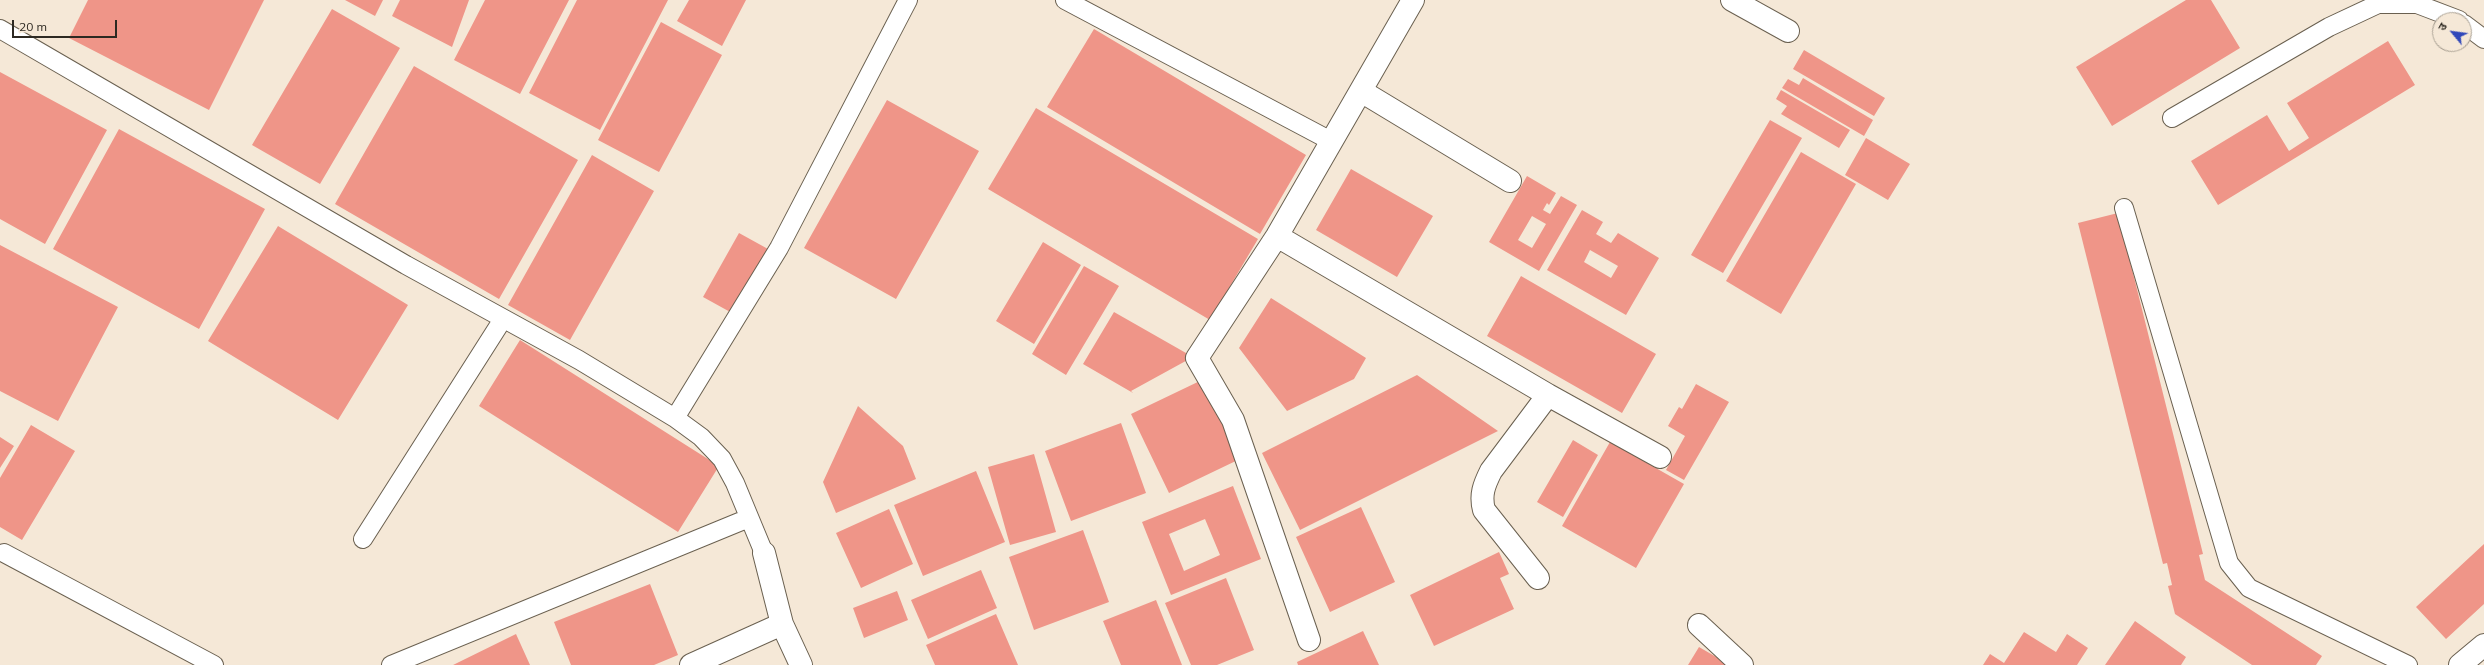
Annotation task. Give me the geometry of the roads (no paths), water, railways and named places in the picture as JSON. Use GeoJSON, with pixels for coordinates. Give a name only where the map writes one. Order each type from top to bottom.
{"type":"FeatureCollection","features":[{"type":"Feature","properties":{"kind":"street"},"geometry":{"type":"LineString","coordinates":[[1309,640],[1233,420],[1197,358],[1277,236],[1413,0]]}},
{"type":"Feature","properties":{"kind":"street"},"geometry":{"type":"LineString","coordinates":[[1732,0],[1788,31]]}},
{"type":"Feature","properties":{"kind":"street"},"geometry":{"type":"LineString","coordinates":[[1361,91],[1510,181]]}},
{"type":"Feature","properties":{"kind":"street"},"geometry":{"type":"LineString","coordinates":[[1277,236],[1548,395],[1660,457]]}},
{"type":"Feature","properties":{"kind":"street"},"geometry":{"type":"LineString","coordinates":[[1538,578],[1484,510],[1481,500],[1485,483],[1491,471],[1548,395]]}},
{"type":"Feature","properties":{"kind":"street"},"geometry":{"type":"LineString","coordinates":[[764,553],[782,624],[801,665]]}},
{"type":"Feature","properties":{"kind":"street"},"geometry":{"type":"LineString","coordinates":[[691,665],[782,624]]}},
{"type":"Feature","properties":{"kind":"street"},"geometry":{"type":"LineString","coordinates":[[1699,625],[1742,665]]}},
{"type":"Feature","properties":{"kind":"street"},"geometry":{"type":"LineString","coordinates":[[2460,665],[2484,645]]}},
{"type":"Feature","properties":{"kind":"lane"},"geometry":{"type":"LineString","coordinates":[[675,418],[779,248],[908,0]]}},
{"type":"Feature","properties":{"kind":"lane"},"geometry":{"type":"LineString","coordinates":[[1065,0],[1331,141]]}},
{"type":"Feature","properties":{"kind":"lane"},"geometry":{"type":"LineString","coordinates":[[2172,118],[2329,27],[2378,4],[2417,4],[2438,12]]}},
{"type":"Feature","properties":{"kind":"lane"},"geometry":{"type":"LineString","coordinates":[[0,29],[294,201],[503,320],[579,360],[675,418],[701,437],[722,459],[735,483],[764,553]]}},
{"type":"Feature","properties":{"kind":"lane"},"geometry":{"type":"LineString","coordinates":[[2472,30],[2484,39]]}},
{"type":"Feature","properties":{"kind":"lane"},"geometry":{"type":"LineString","coordinates":[[2124,208],[2229,564],[2248,588],[2408,665]]}},
{"type":"Feature","properties":{"kind":"lane"},"geometry":{"type":"LineString","coordinates":[[363,539],[503,320]]}},
{"type":"Feature","properties":{"kind":"lane"},"geometry":{"type":"LineString","coordinates":[[391,665],[749,518]]}},
{"type":"Feature","properties":{"kind":"lane"},"geometry":{"type":"LineString","coordinates":[[4,553],[214,665]]}}]}
